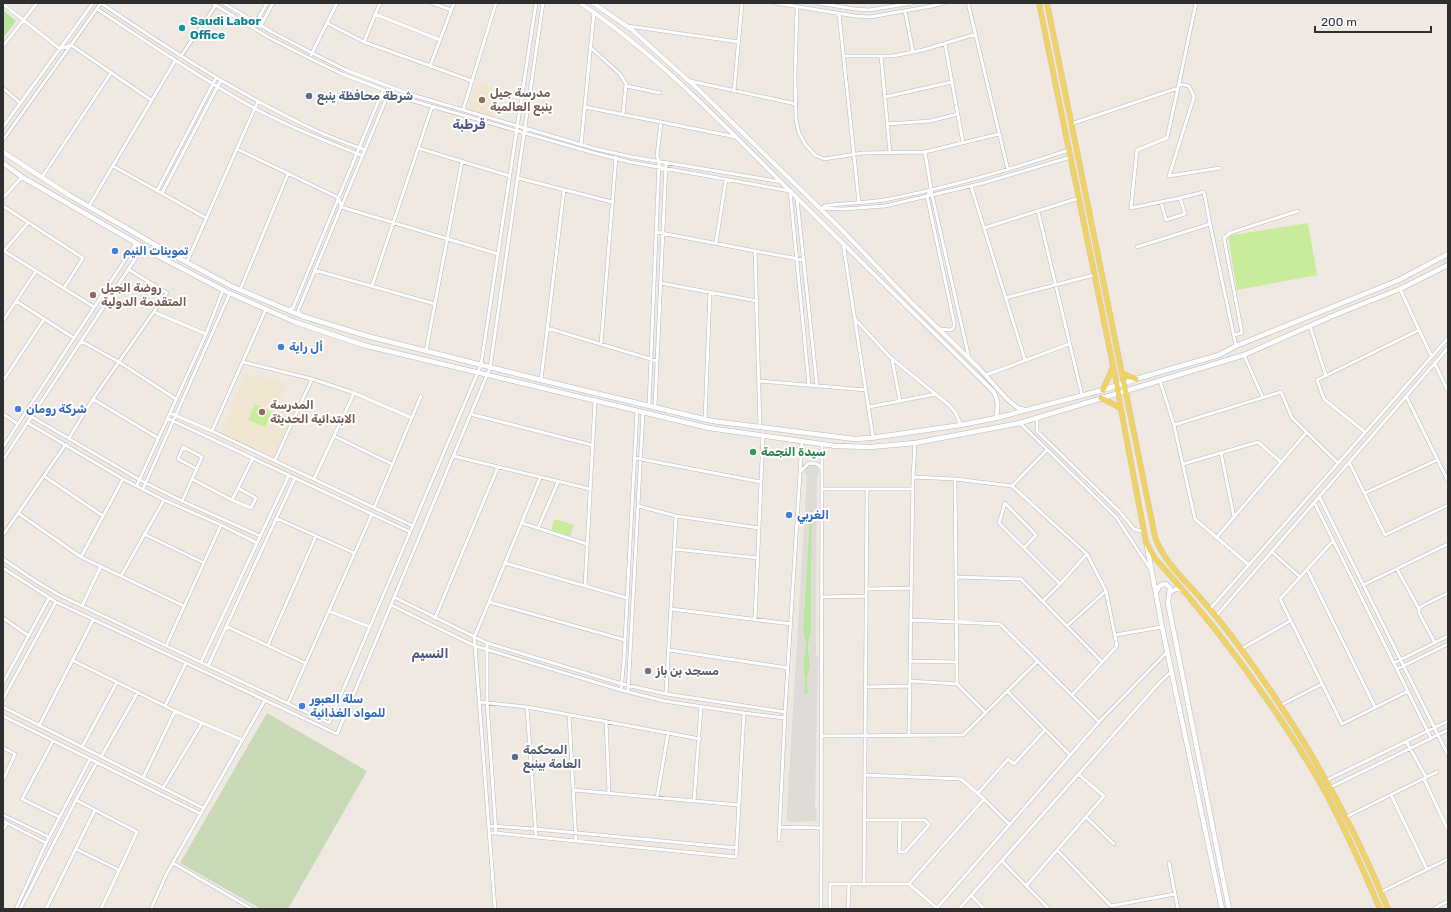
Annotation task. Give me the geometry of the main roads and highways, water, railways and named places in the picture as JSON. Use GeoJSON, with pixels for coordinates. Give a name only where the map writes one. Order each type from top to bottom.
{"type":"FeatureCollection","features":[{"type":"Feature","properties":{"kind":"main road"},"geometry":{"type":"LineString","coordinates":[[1039,3],[1117,385],[1167,652],[1222,909]]}},
{"type":"Feature","properties":{"kind":"main road"},"geometry":{"type":"LineString","coordinates":[[1047,3],[1155,537],[1160,550],[1216,616],[1241,649],[1281,705],[1309,748],[1338,800],[1388,909]]}},
{"type":"Feature","properties":{"kind":"main road"},"geometry":{"type":"LineString","coordinates":[[3,152],[134,233],[240,290],[302,316],[367,336],[490,368],[705,419],[840,438],[874,437],[961,425],[996,418],[1103,390],[1136,378],[1219,354],[1399,280],[1448,254]]}},
{"type":"Feature","properties":{"kind":"main road"},"geometry":{"type":"LineString","coordinates":[[3,164],[22,177],[162,258],[223,290],[295,322],[363,345],[709,428],[850,447],[915,443],[1020,423],[1118,394],[1244,355],[1337,314],[1400,289],[1448,265]]}},
{"type":"Feature","properties":{"kind":"main road"},"geometry":{"type":"LineString","coordinates":[[1103,390],[1113,366]]}},
{"type":"Feature","properties":{"kind":"main road"},"geometry":{"type":"LineString","coordinates":[[1122,373],[1136,378]]}},
{"type":"Feature","properties":{"kind":"main road"},"geometry":{"type":"LineString","coordinates":[[1101,398],[1121,409]]}},
{"type":"Feature","properties":{"kind":"main road"},"geometry":{"type":"LineString","coordinates":[[1146,542],[1154,557],[1233,652],[1269,701],[1332,804],[1380,909]]}},
{"type":"Feature","properties":{"kind":"main road"},"geometry":{"type":"LineString","coordinates":[[1156,594],[1159,586],[1162,584],[1168,585],[1170,588],[1168,603],[1229,909]]}},
{"type":"Feature","properties":{"kind":"place","name":"Saudi Labor Office"},"geometry":{"type":"Point","coordinates":[182,28]}},
{"type":"Feature","properties":{"kind":"place","name":"شرطة محافظة ينبع"},"geometry":{"type":"Point","coordinates":[309,96]}},
{"type":"Feature","properties":{"kind":"place","name":"مدرسة جيل ينبع العالمية"},"geometry":{"type":"Point","coordinates":[482,100]}},
{"type":"Feature","properties":{"kind":"place","name":"تموينات النيم"},"geometry":{"type":"Point","coordinates":[115,251]}},
{"type":"Feature","properties":{"kind":"place","name":"روضة الجيل المتقدمة الدولية"},"geometry":{"type":"Point","coordinates":[93,295]}},
{"type":"Feature","properties":{"kind":"place","name":"أل راية"},"geometry":{"type":"Point","coordinates":[281,347]}},
{"type":"Feature","properties":{"kind":"place","name":"شركة رومان"},"geometry":{"type":"Point","coordinates":[18,409]}},
{"type":"Feature","properties":{"kind":"place","name":"المدرسة الابتدائية الحديثة"},"geometry":{"type":"Point","coordinates":[262,412]}},
{"type":"Feature","properties":{"kind":"place","name":"سيدة النجمة"},"geometry":{"type":"Point","coordinates":[753,452]}},
{"type":"Feature","properties":{"kind":"place","name":"الغربي"},"geometry":{"type":"Point","coordinates":[789,515]}},
{"type":"Feature","properties":{"kind":"place","name":"مسجد بن باز"},"geometry":{"type":"Point","coordinates":[648,671]}},
{"type":"Feature","properties":{"kind":"place","name":"سلة العبور للمواد الغذائية"},"geometry":{"type":"Point","coordinates":[302,706]}},
{"type":"Feature","properties":{"kind":"place","name":"المحكمة العامة بينبع"},"geometry":{"type":"Point","coordinates":[515,757]}},
{"type":"Feature","properties":{"kind":"district","name":"قرطبة"},"geometry":{"type":"Point","coordinates":[469,124]}},
{"type":"Feature","properties":{"kind":"district","name":"النسيم"},"geometry":{"type":"Point","coordinates":[430,653]}}]}
